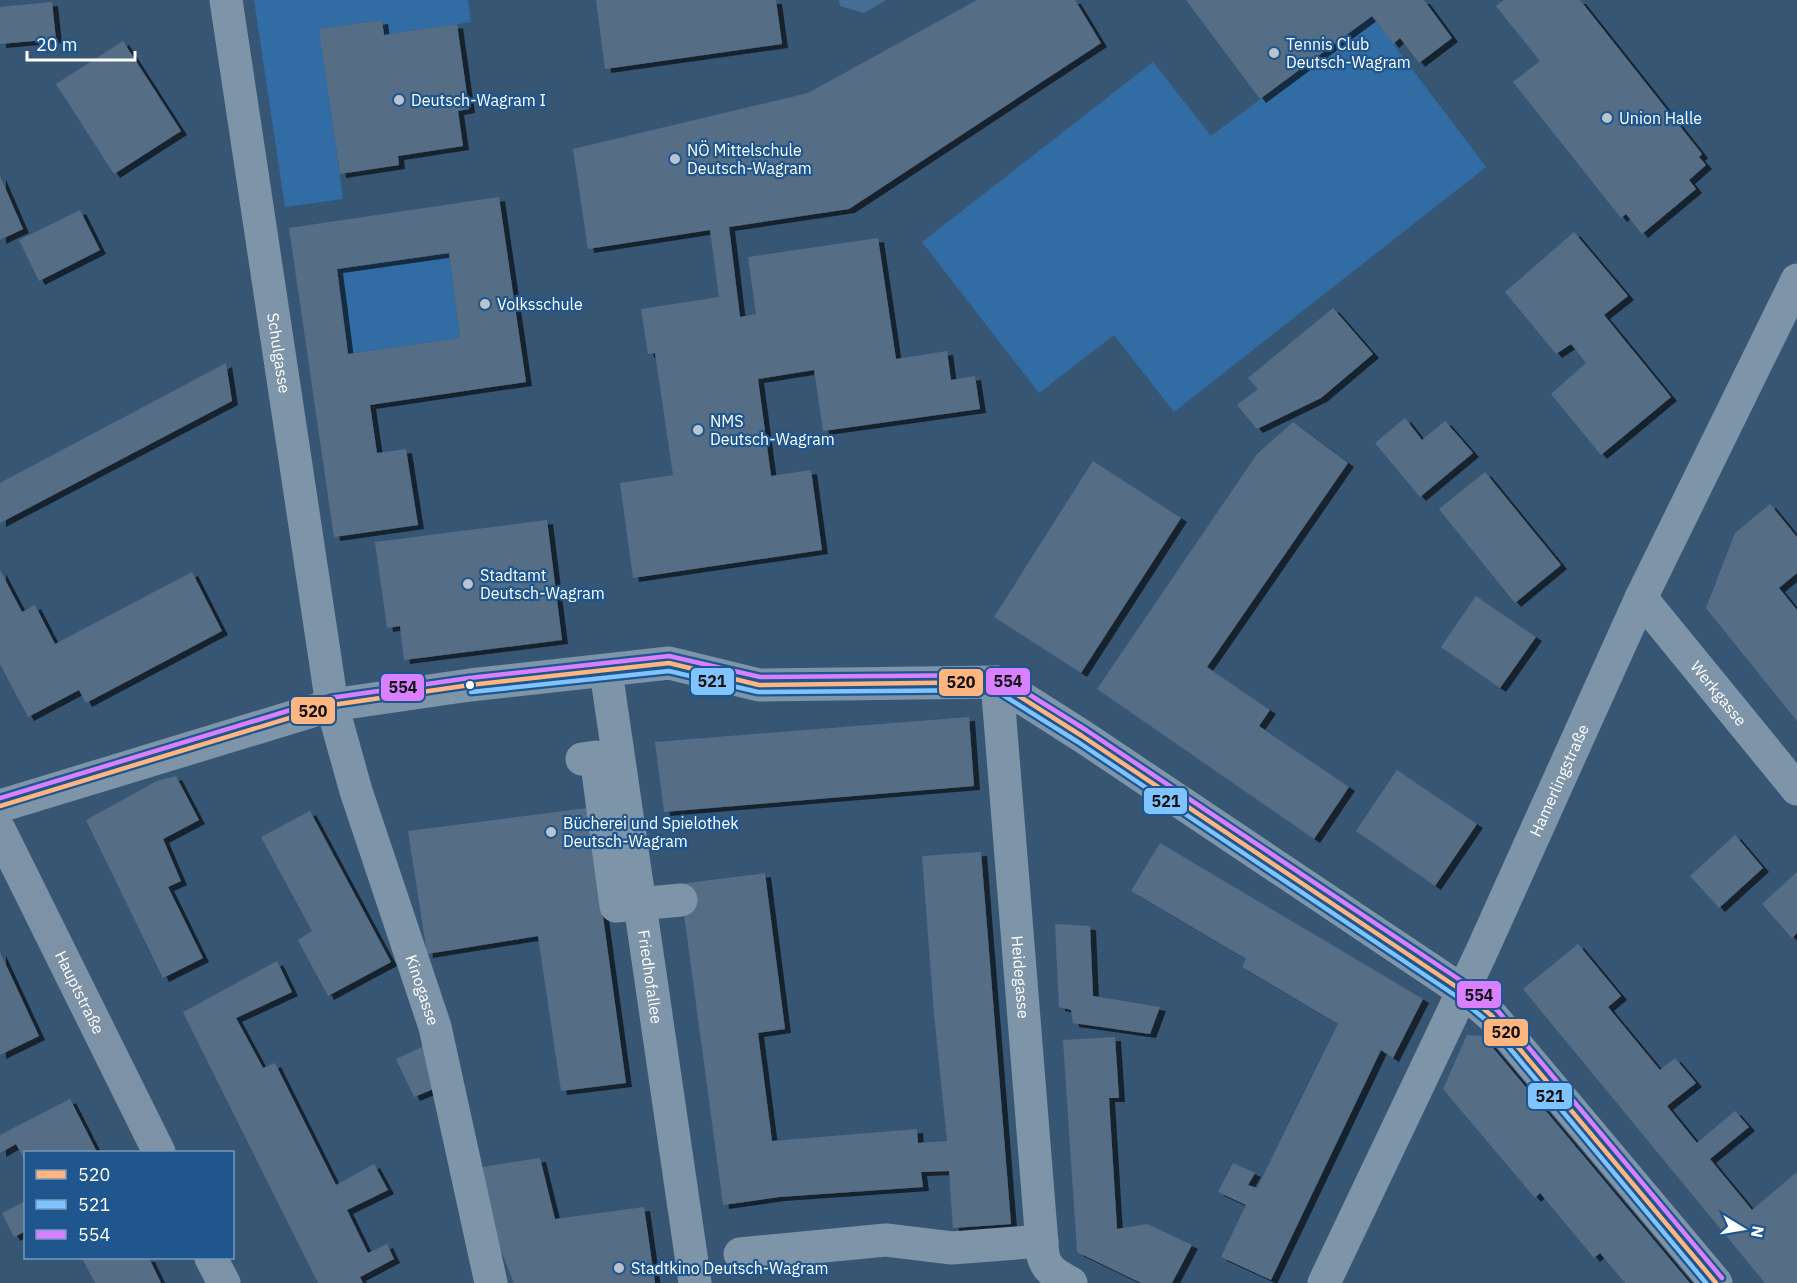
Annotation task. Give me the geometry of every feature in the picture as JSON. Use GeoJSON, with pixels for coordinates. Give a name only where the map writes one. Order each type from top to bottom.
{"type":"FeatureCollection","features":[{"type":"Feature","properties":{"kind":"main road","name":"Hauptstraße"},"geometry":{"type":"LineString","coordinates":[[0,831],[159,1151]]}},
{"type":"Feature","properties":{"kind":"main road"},"geometry":{"type":"LineString","coordinates":[[213,1259],[224,1283]]}},
{"type":"Feature","properties":{"kind":"street","name":"Schulgasse"},"geometry":{"type":"LineString","coordinates":[[226,0],[332,705]]}},
{"type":"Feature","properties":{"kind":"street","name":"Hamerlingstraße"},"geometry":{"type":"LineString","coordinates":[[1324,1283],[1464,992],[1641,598],[1797,280]]}},
{"type":"Feature","properties":{"kind":"street","name":"Werkgasse"},"geometry":{"type":"LineString","coordinates":[[1641,598],[1797,789]]}},
{"type":"Feature","properties":{"kind":"street"},"geometry":{"type":"LineString","coordinates":[[0,806],[332,705],[470,686],[669,663],[759,685],[997,682],[1082,736],[1464,992],[1492,1016],[1716,1283]]}},
{"type":"Feature","properties":{"kind":"street","name":"Friedhofallee"},"geometry":{"type":"LineString","coordinates":[[606,671],[695,1283]]}},
{"type":"Feature","properties":{"kind":"street","name":"Heidegasse"},"geometry":{"type":"LineString","coordinates":[[997,682],[1054,1264]]}},
{"type":"Feature","properties":{"kind":"street","name":"Kinogasse"},"geometry":{"type":"LineString","coordinates":[[332,705],[356,791],[455,1091],[491,1283]]}},
{"type":"Feature","properties":{"kind":"street"},"geometry":{"type":"LineString","coordinates":[[582,759],[596,758],[616,906],[681,900]]}},
{"type":"Feature","properties":{"kind":"street"},"geometry":{"type":"LineString","coordinates":[[740,1254],[886,1240],[1054,1264]]}},
{"type":"Feature","properties":{"kind":"shaded area"},"geometry":{"type":"Polygon","coordinates":[[[254,0],[468,0],[471,22],[384,35],[381,20],[320,29],[343,199],[285,207],[254,0]]]}},
{"type":"Feature","properties":{"kind":"shaded area"},"geometry":{"type":"Polygon","coordinates":[[[839,0],[886,0],[864,13],[840,6],[839,0]]]}},
{"type":"Feature","properties":{"kind":"shaded area"},"geometry":{"type":"Polygon","coordinates":[[[1372,16],[1486,167],[1174,412],[1114,335],[1039,393],[922,242],[1153,62],[1211,136],[1372,16]]]}},
{"type":"Feature","properties":{"kind":"shaded area"},"geometry":{"type":"Polygon","coordinates":[[[449,253],[460,338],[348,354],[337,269],[449,253]]]}},
{"type":"Feature","properties":{"kind":"building"},"geometry":{"type":"Polygon","coordinates":[[[596,0],[776,0],[782,44],[605,69],[596,0]]]}},
{"type":"Feature","properties":{"kind":"building"},"geometry":{"type":"Polygon","coordinates":[[[977,0],[1075,0],[1101,43],[849,209],[729,227],[740,317],[756,314],[748,257],[878,238],[896,359],[947,351],[951,380],[975,376],[980,409],[823,431],[814,370],[758,379],[771,476],[811,470],[822,550],[633,578],[620,483],[673,475],[655,353],[648,354],[641,309],[719,297],[710,230],[588,249],[573,149],[808,93],[977,0]]]}},
{"type":"Feature","properties":{"kind":"building","name":"Tennis Club Deutsch-Wagram"},"geometry":{"type":"Polygon","coordinates":[[[1186,0],[1424,0],[1452,38],[1419,63],[1400,38],[1393,44],[1372,16],[1260,99],[1186,0]]]}},
{"type":"Feature","properties":{"kind":"building","name":"Union Halle"},"geometry":{"type":"Polygon","coordinates":[[[1504,0],[1580,0],[1702,154],[1699,157],[1706,165],[1689,180],[1696,189],[1642,234],[1626,214],[1621,218],[1513,82],[1540,61],[1496,6],[1504,0]]]}},
{"type":"Feature","properties":{"kind":"building"},"geometry":{"type":"Polygon","coordinates":[[[52,2],[56,39],[0,44],[0,7],[52,2]]]}},
{"type":"Feature","properties":{"kind":"building","name":"Deutsch-Wagram I"},"geometry":{"type":"Polygon","coordinates":[[[382,20],[384,35],[457,24],[469,109],[458,111],[463,146],[398,156],[399,165],[340,174],[319,29],[382,20]]]}},
{"type":"Feature","properties":{"kind":"building"},"geometry":{"type":"Polygon","coordinates":[[[123,41],[181,131],[114,174],[56,84],[123,41]]]}},
{"type":"Feature","properties":{"kind":"building"},"geometry":{"type":"Polygon","coordinates":[[[0,176],[23,229],[0,240],[0,176]]]}},
{"type":"Feature","properties":{"kind":"building","name":"Volksschule"},"geometry":{"type":"Polygon","coordinates":[[[499,197],[526,382],[370,405],[377,453],[406,449],[418,525],[334,537],[289,228],[499,197]],[[449,253],[337,269],[348,354],[460,338],[449,253]]]}},
{"type":"Feature","properties":{"kind":"building"},"geometry":{"type":"Polygon","coordinates":[[[80,210],[100,250],[39,281],[19,240],[80,210]]]}},
{"type":"Feature","properties":{"kind":"building"},"geometry":{"type":"Polygon","coordinates":[[[1574,232],[1628,296],[1604,315],[1671,397],[1601,455],[1551,394],[1586,363],[1571,344],[1556,354],[1505,292],[1574,232]]]}},
{"type":"Feature","properties":{"kind":"building"},"geometry":{"type":"Polygon","coordinates":[[[1333,308],[1373,354],[1321,398],[1257,429],[1237,405],[1258,389],[1248,378],[1333,308]]]}},
{"type":"Feature","properties":{"kind":"building"},"geometry":{"type":"Polygon","coordinates":[[[226,363],[232,401],[0,523],[0,483],[226,363]]]}},
{"type":"Feature","properties":{"kind":"building"},"geometry":{"type":"Polygon","coordinates":[[[1405,418],[1422,440],[1445,421],[1473,453],[1420,497],[1375,443],[1405,418]]]}},
{"type":"Feature","properties":{"kind":"building"},"geometry":{"type":"Polygon","coordinates":[[[1293,422],[1348,463],[1207,667],[1270,710],[1259,726],[1349,787],[1314,839],[1097,689],[1257,454],[1293,422]]]}},
{"type":"Feature","properties":{"kind":"building"},"geometry":{"type":"Polygon","coordinates":[[[1093,461],[1181,518],[1081,673],[994,617],[1093,461]]]}},
{"type":"Feature","properties":{"kind":"building"},"geometry":{"type":"Polygon","coordinates":[[[1485,472],[1561,565],[1515,603],[1439,509],[1485,472]]]}},
{"type":"Feature","properties":{"kind":"building"},"geometry":{"type":"Polygon","coordinates":[[[1770,504],[1797,537],[1797,573],[1779,588],[1797,610],[1797,721],[1706,608],[1735,533],[1770,504]]]}},
{"type":"Feature","properties":{"kind":"building","name":"Stadtamt Deutsch-Wagram"},"geometry":{"type":"Polygon","coordinates":[[[547,520],[562,640],[404,660],[400,626],[387,628],[375,542],[547,520]]]}},
{"type":"Feature","properties":{"kind":"building"},"geometry":{"type":"Polygon","coordinates":[[[0,570],[22,612],[35,605],[55,644],[192,572],[222,631],[86,703],[79,690],[28,717],[0,664],[0,570]]]}},
{"type":"Feature","properties":{"kind":"building"},"geometry":{"type":"Polygon","coordinates":[[[1476,596],[1536,637],[1500,688],[1441,647],[1476,596]]]}},
{"type":"Feature","properties":{"kind":"building"},"geometry":{"type":"Polygon","coordinates":[[[969,717],[974,786],[664,812],[655,742],[969,717]]]}},
{"type":"Feature","properties":{"kind":"building"},"geometry":{"type":"Polygon","coordinates":[[[1397,770],[1477,824],[1435,886],[1356,831],[1397,770]]]}},
{"type":"Feature","properties":{"kind":"building"},"geometry":{"type":"Polygon","coordinates":[[[176,776],[199,820],[163,839],[181,881],[168,887],[203,958],[163,978],[86,820],[157,781],[176,776]]]}},
{"type":"Feature","properties":{"kind":"building"},"geometry":{"type":"Polygon","coordinates":[[[588,808],[626,1083],[561,1091],[538,936],[427,954],[408,831],[588,808]]]}},
{"type":"Feature","properties":{"kind":"building"},"geometry":{"type":"Polygon","coordinates":[[[310,811],[391,962],[328,996],[298,940],[312,931],[261,837],[310,811]]]}},
{"type":"Feature","properties":{"kind":"building"},"geometry":{"type":"Polygon","coordinates":[[[1735,835],[1763,868],[1719,908],[1690,876],[1735,835]]]}},
{"type":"Feature","properties":{"kind":"building"},"geometry":{"type":"Polygon","coordinates":[[[1160,843],[1423,999],[1393,1058],[1381,1050],[1271,1280],[1221,1257],[1246,1205],[1218,1192],[1233,1163],[1255,1173],[1248,1185],[1257,1188],[1338,1024],[1242,967],[1246,959],[1131,891],[1160,843]]]}},
{"type":"Feature","properties":{"kind":"building"},"geometry":{"type":"Polygon","coordinates":[[[981,852],[1011,1224],[953,1228],[949,1171],[921,1172],[923,1187],[779,1197],[723,1205],[680,884],[765,873],[785,1029],[758,1033],[772,1141],[917,1129],[918,1143],[947,1141],[934,1014],[922,856],[981,852]]]}},
{"type":"Feature","properties":{"kind":"building"},"geometry":{"type":"Polygon","coordinates":[[[1797,872],[1797,933],[1792,938],[1762,904],[1797,872]]]}},
{"type":"Feature","properties":{"kind":"building"},"geometry":{"type":"Polygon","coordinates":[[[1055,924],[1090,926],[1093,996],[1160,1007],[1150,1034],[1073,1023],[1071,1010],[1059,1007],[1055,924]]]}},
{"type":"Feature","properties":{"kind":"building"},"geometry":{"type":"Polygon","coordinates":[[[1578,944],[1621,996],[1608,1007],[1660,1070],[1675,1058],[1696,1083],[1667,1106],[1697,1143],[1735,1111],[1749,1127],[1710,1159],[1752,1210],[1797,1172],[1797,1283],[1765,1283],[1523,989],[1578,944]]]}},
{"type":"Feature","properties":{"kind":"building"},"geometry":{"type":"Polygon","coordinates":[[[0,952],[39,1036],[0,1055],[0,952]]]}},
{"type":"Feature","properties":{"kind":"building"},"geometry":{"type":"Polygon","coordinates":[[[277,961],[292,992],[236,1018],[263,1068],[275,1063],[336,1185],[374,1164],[388,1190],[347,1210],[368,1253],[387,1244],[394,1259],[360,1277],[363,1283],[318,1283],[183,1012],[277,961]]]}},
{"type":"Feature","properties":{"kind":"building"},"geometry":{"type":"Polygon","coordinates":[[[1467,1035],[1483,1036],[1690,1283],[1625,1283],[1600,1253],[1594,1258],[1540,1193],[1535,1198],[1443,1089],[1467,1035]]]}},
{"type":"Feature","properties":{"kind":"building"},"geometry":{"type":"Polygon","coordinates":[[[1115,1037],[1119,1098],[1109,1098],[1117,1229],[1147,1224],[1192,1245],[1172,1283],[1141,1283],[1077,1252],[1063,1040],[1115,1037]]]}},
{"type":"Feature","properties":{"kind":"building"},"geometry":{"type":"Polygon","coordinates":[[[428,1044],[436,1088],[414,1097],[396,1059],[428,1044]]]}},
{"type":"Feature","properties":{"kind":"building"},"geometry":{"type":"Polygon","coordinates":[[[70,1099],[96,1151],[24,1151],[24,1159],[16,1144],[0,1153],[0,1135],[70,1099]]]}},
{"type":"Feature","properties":{"kind":"building"},"geometry":{"type":"Polygon","coordinates":[[[540,1158],[555,1219],[644,1207],[655,1283],[514,1283],[500,1248],[482,1167],[540,1158]]]}},
{"type":"Feature","properties":{"kind":"building"},"geometry":{"type":"Polygon","coordinates":[[[24,1202],[24,1232],[14,1237],[2,1213],[24,1202]]]}},
{"type":"Feature","properties":{"kind":"building"},"geometry":{"type":"Polygon","coordinates":[[[83,1259],[149,1259],[161,1283],[95,1283],[83,1259]]]}},
{"type":"Feature","properties":{"kind":"transit line","name":"554"},"geometry":{"type":"LineString","coordinates":[[0,798],[330,698],[469,678],[669,656],[760,677],[998,675],[1086,730],[1469,986],[1498,1011],[1722,1278]]}},
{"type":"Feature","properties":{"kind":"transit line","name":"520"},"geometry":{"type":"LineString","coordinates":[[0,806],[332,705],[470,685],[669,663],[759,685],[997,682],[1082,736],[1464,992],[1492,1016],[1716,1283]]}},
{"type":"Feature","properties":{"kind":"transit line","name":"521"},"geometry":{"type":"LineString","coordinates":[[471,692],[669,671],[758,692],[995,690],[1078,742],[1459,998],[1487,1021],[1706,1283]]}},
{"type":"Feature","properties":{"kind":"place","name":"Tennis Club Deutsch-Wagram"},"geometry":{"type":"Point","coordinates":[1274,53]}},
{"type":"Feature","properties":{"kind":"place","name":"Deutsch-Wagram I"},"geometry":{"type":"Point","coordinates":[399,100]}},
{"type":"Feature","properties":{"kind":"place","name":"Union Halle"},"geometry":{"type":"Point","coordinates":[1607,118]}},
{"type":"Feature","properties":{"kind":"place","name":"NÖ Mittelschule Deutsch-Wagram"},"geometry":{"type":"Point","coordinates":[675,159]}},
{"type":"Feature","properties":{"kind":"place","name":"Volksschule"},"geometry":{"type":"Point","coordinates":[485,304]}},
{"type":"Feature","properties":{"kind":"place","name":"NMS Deutsch-Wagram"},"geometry":{"type":"Point","coordinates":[698,430]}},
{"type":"Feature","properties":{"kind":"place","name":"Stadtamt Deutsch-Wagram"},"geometry":{"type":"Point","coordinates":[468,584]}},
{"type":"Feature","properties":{"kind":"place","name":"Bücherei und Spielothek Deutsch-Wagram"},"geometry":{"type":"Point","coordinates":[551,832]}},
{"type":"Feature","properties":{"kind":"place","name":"Stadtkino Deutsch-Wagram"},"geometry":{"type":"Point","coordinates":[619,1268]}}]}
